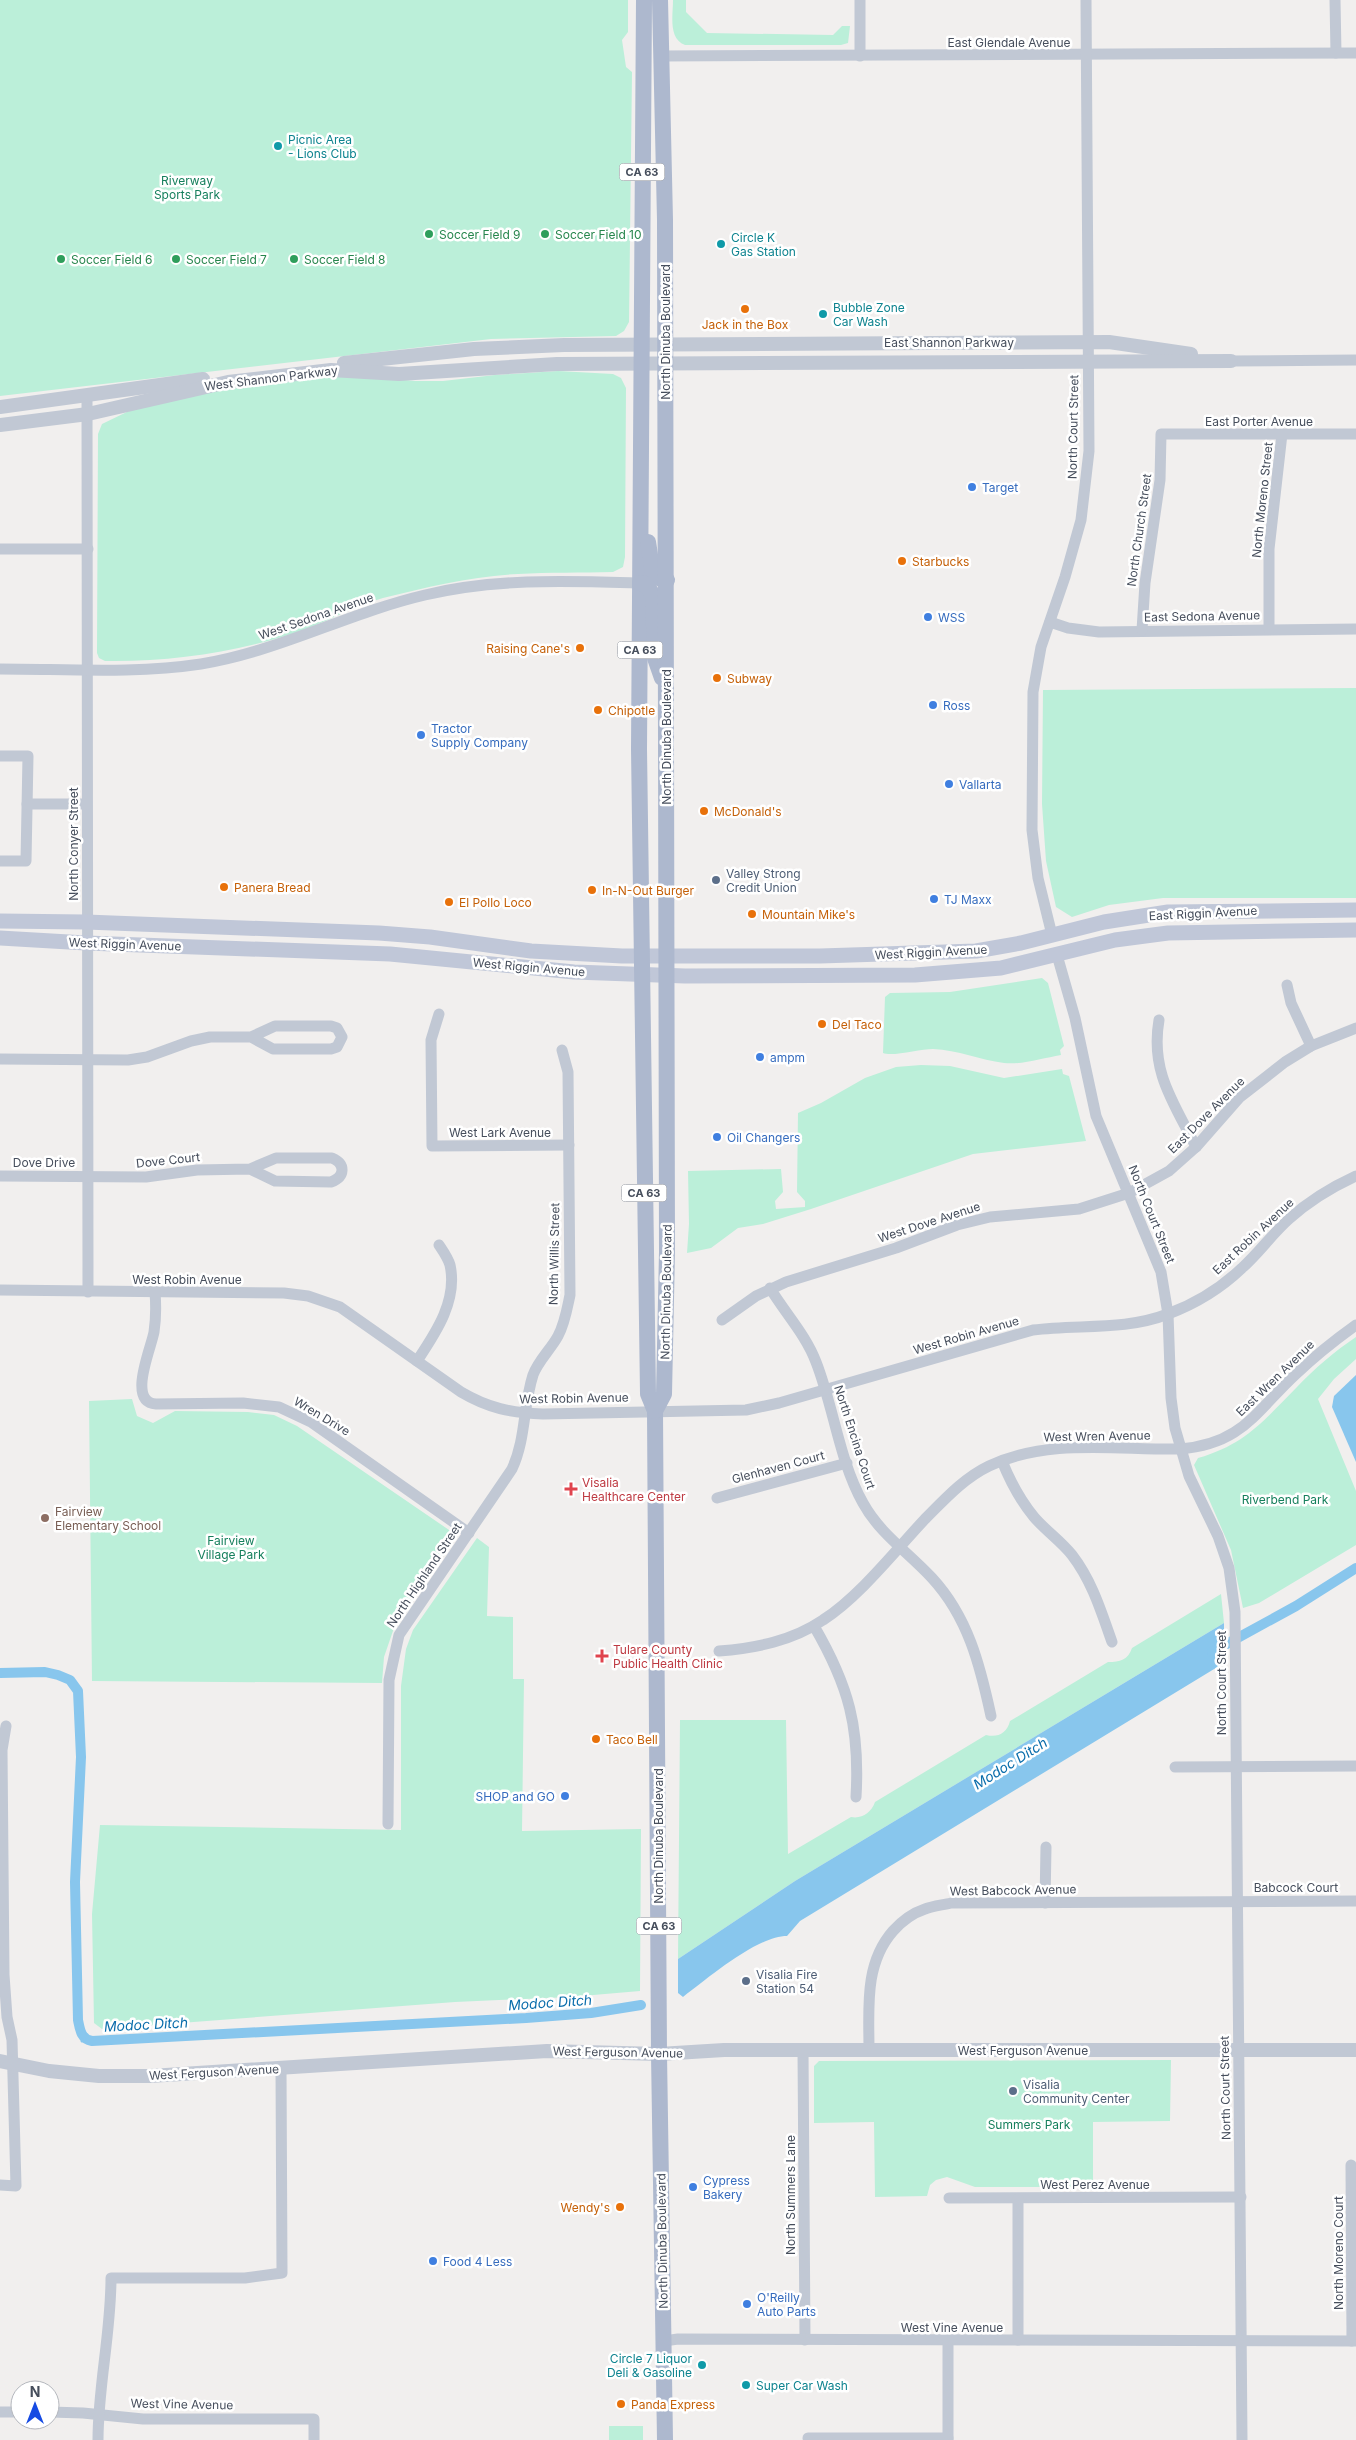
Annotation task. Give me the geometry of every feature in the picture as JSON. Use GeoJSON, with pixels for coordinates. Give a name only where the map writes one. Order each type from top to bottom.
{"type":"FeatureCollection","features":[{"type":"Feature","properties":{"kind":"main road","name":"North Dinuba Boulevard"},"geometry":{"type":"LineString","coordinates":[[644,0],[640,344],[642,974],[648,1394],[655,1411],[659,2054],[665,2440]]}},
{"type":"Feature","properties":{"kind":"main road"},"geometry":{"type":"LineString","coordinates":[[650,0],[650,39],[653,48],[661,56]]}},
{"type":"Feature","properties":{"kind":"main road","name":"North Dinuba Boulevard"},"geometry":{"type":"LineString","coordinates":[[655,1411],[664,1394],[667,1252],[666,344],[665,199],[660,0]]}},
{"type":"Feature","properties":{"kind":"main road"},"geometry":{"type":"LineString","coordinates":[[643,46],[652,54],[655,62],[656,168],[665,199]]}},
{"type":"Feature","properties":{"kind":"main road"},"geometry":{"type":"LineString","coordinates":[[640,490],[653,574],[658,578],[667,580]]}},
{"type":"Feature","properties":{"kind":"main road"},"geometry":{"type":"LineString","coordinates":[[640,583],[646,584],[653,595],[655,658],[666,689]]}},
{"type":"Feature","properties":{"kind":"main road"},"geometry":{"type":"LineString","coordinates":[[1057,956],[1058,948],[1063,942],[1103,932],[1181,918],[1210,910]]}},
{"type":"Feature","properties":{"kind":"main road","name":"East Riggin Avenue"},"geometry":{"type":"LineString","coordinates":[[1052,935],[1136,916],[1210,910],[1356,910]]}},
{"type":"Feature","properties":{"kind":"main road","name":"West Riggin Avenue"},"geometry":{"type":"LineString","coordinates":[[0,921],[86,922],[430,936],[541,952],[642,956],[942,954],[1000,947],[1052,935]]}},
{"type":"Feature","properties":{"kind":"main road","name":"East Riggin Avenue"},"geometry":{"type":"LineString","coordinates":[[1057,956],[1116,940],[1168,933],[1356,930]]}},
{"type":"Feature","properties":{"kind":"main road"},"geometry":{"type":"LineString","coordinates":[[254,948],[283,940],[343,941],[355,932]]}},
{"type":"Feature","properties":{"kind":"main road"},"geometry":{"type":"LineString","coordinates":[[915,975],[1048,948],[1052,942],[1052,935]]}},
{"type":"Feature","properties":{"kind":"main road","name":"West Riggin Avenue"},"geometry":{"type":"LineString","coordinates":[[0,938],[86,943],[400,954],[533,969],[666,975],[915,975],[996,969],[1057,956]]}},
{"type":"Feature","properties":{"kind":"street"},"geometry":{"type":"LineString","coordinates":[[860,0],[860,56]]}},
{"type":"Feature","properties":{"kind":"street","name":"North Court Street"},"geometry":{"type":"LineString","coordinates":[[1052,935],[1038,878],[1031,806],[1033,692],[1041,646],[1074,544],[1087,481],[1089,451],[1086,0]]}},
{"type":"Feature","properties":{"kind":"street"},"geometry":{"type":"LineString","coordinates":[[1335,0],[1336,53]]}},
{"type":"Feature","properties":{"kind":"street","name":"East Glendale Avenue"},"geometry":{"type":"LineString","coordinates":[[661,56],[1356,53]]}},
{"type":"Feature","properties":{"kind":"street"},"geometry":{"type":"LineString","coordinates":[[756,362],[808,352],[869,350],[877,342]]}},
{"type":"Feature","properties":{"kind":"street"},"geometry":{"type":"LineString","coordinates":[[877,362],[881,354],[890,351],[947,350],[986,342]]}},
{"type":"Feature","properties":{"kind":"street","name":"East Shannon Parkway"},"geometry":{"type":"LineString","coordinates":[[666,344],[1109,342],[1231,360]]}},
{"type":"Feature","properties":{"kind":"street","name":"West Shannon Parkway"},"geometry":{"type":"LineString","coordinates":[[0,407],[179,382],[474,349],[530,345],[666,344]]}},
{"type":"Feature","properties":{"kind":"street","name":"East Shannon Parkway"},"geometry":{"type":"LineString","coordinates":[[666,363],[1087,363],[1356,360]]}},
{"type":"Feature","properties":{"kind":"street","name":"West Shannon Parkway"},"geometry":{"type":"LineString","coordinates":[[0,425],[88,414],[219,384],[331,370],[421,374],[522,365],[666,363]]}},
{"type":"Feature","properties":{"kind":"street","name":"North Conyer Street"},"geometry":{"type":"LineString","coordinates":[[87,396],[86,943],[88,1292]]}},
{"type":"Feature","properties":{"kind":"street","name":"East Porter Avenue"},"geometry":{"type":"LineString","coordinates":[[1161,434],[1356,434]]}},
{"type":"Feature","properties":{"kind":"street","name":"North Church Street"},"geometry":{"type":"LineString","coordinates":[[1142,630],[1145,583],[1160,480],[1161,434]]}},
{"type":"Feature","properties":{"kind":"street","name":"North Moreno Street"},"geometry":{"type":"LineString","coordinates":[[1269,628],[1269,549],[1282,434]]}},
{"type":"Feature","properties":{"kind":"street"},"geometry":{"type":"LineString","coordinates":[[0,549],[88,549]]}},
{"type":"Feature","properties":{"kind":"street","name":"West Sedona Avenue"},"geometry":{"type":"LineString","coordinates":[[0,669],[174,667],[256,652],[388,606],[425,595],[464,587],[554,581],[640,583]]}},
{"type":"Feature","properties":{"kind":"street","name":"East Sedona Avenue"},"geometry":{"type":"LineString","coordinates":[[1050,622],[1068,628],[1099,632],[1269,628],[1356,629]]}},
{"type":"Feature","properties":{"kind":"street"},"geometry":{"type":"LineString","coordinates":[[0,756],[28,756],[26,861],[0,861]]}},
{"type":"Feature","properties":{"kind":"street"},"geometry":{"type":"LineString","coordinates":[[27,804],[86,804]]}},
{"type":"Feature","properties":{"kind":"street","name":"North Court Street"},"geometry":{"type":"LineString","coordinates":[[1057,956],[1075,1018],[1092,1105],[1157,1260],[1168,1314],[1171,1398],[1180,1449],[1197,1496],[1218,1536],[1229,1568],[1235,1621],[1242,2440]]}},
{"type":"Feature","properties":{"kind":"street"},"geometry":{"type":"LineString","coordinates":[[1287,985],[1291,1003],[1311,1046]]}},
{"type":"Feature","properties":{"kind":"street","name":"West Lark Avenue"},"geometry":{"type":"LineString","coordinates":[[439,1014],[431,1040],[432,1146],[569,1145]]}},
{"type":"Feature","properties":{"kind":"street"},"geometry":{"type":"LineString","coordinates":[[1159,1020],[1156,1040],[1157,1062],[1164,1084],[1196,1147]]}},
{"type":"Feature","properties":{"kind":"street"},"geometry":{"type":"LineString","coordinates":[[0,1059],[138,1059],[210,1037],[251,1037],[259,1035],[268,1028],[284,1026],[331,1026],[337,1028],[342,1037],[337,1047],[273,1049],[251,1037]]}},
{"type":"Feature","properties":{"kind":"street","name":"East Dove Avenue"},"geometry":{"type":"LineString","coordinates":[[1129,1194],[1169,1171],[1196,1147],[1239,1098],[1257,1082],[1311,1046],[1356,1028]]}},
{"type":"Feature","properties":{"kind":"street","name":"North Willis Street"},"geometry":{"type":"LineString","coordinates":[[526,1413],[529,1388],[534,1372],[566,1319],[570,1295],[568,1072],[562,1050]]}},
{"type":"Feature","properties":{"kind":"street","name":"Dove Court"},"geometry":{"type":"LineString","coordinates":[[88,1176],[146,1177],[197,1170],[250,1169],[276,1158],[332,1158],[339,1161],[342,1167],[342,1174],[338,1180],[331,1182],[275,1181],[250,1169]]}},
{"type":"Feature","properties":{"kind":"street","name":"Dove Drive"},"geometry":{"type":"LineString","coordinates":[[0,1176],[88,1176]]}},
{"type":"Feature","properties":{"kind":"street","name":"East Robin Avenue"},"geometry":{"type":"LineString","coordinates":[[1168,1314],[1199,1300],[1220,1286],[1243,1268],[1290,1218],[1325,1192],[1356,1176]]}},
{"type":"Feature","properties":{"kind":"street","name":"West Dove Avenue"},"geometry":{"type":"LineString","coordinates":[[722,1320],[770,1288],[800,1276],[896,1248],[974,1220],[1012,1214],[1079,1209],[1129,1194]]}},
{"type":"Feature","properties":{"kind":"street"},"geometry":{"type":"LineString","coordinates":[[417,1361],[435,1335],[449,1300],[452,1281],[450,1264],[439,1245]]}},
{"type":"Feature","properties":{"kind":"street","name":"North Encina Court"},"geometry":{"type":"LineString","coordinates":[[770,1288],[809,1346],[825,1389],[847,1463],[862,1502],[880,1527],[931,1577],[961,1618],[979,1665],[991,1716]]}},
{"type":"Feature","properties":{"kind":"street","name":"West Robin Avenue"},"geometry":{"type":"LineString","coordinates":[[0,1290],[284,1293],[308,1296],[340,1307],[478,1402],[496,1409],[526,1413],[746,1410],[763,1408],[1033,1330],[1055,1327],[1119,1325],[1168,1314]]}},
{"type":"Feature","properties":{"kind":"street","name":"Wren Drive"},"geometry":{"type":"LineString","coordinates":[[155,1292],[154,1331],[141,1392],[144,1399],[150,1403],[263,1404],[295,1413],[469,1533]]}},
{"type":"Feature","properties":{"kind":"street","name":"East Wren Avenue"},"geometry":{"type":"LineString","coordinates":[[1180,1449],[1216,1442],[1243,1428],[1265,1408],[1294,1375],[1356,1325]]}},
{"type":"Feature","properties":{"kind":"street","name":"North Highland Street"},"geometry":{"type":"LineString","coordinates":[[388,1824],[389,1680],[399,1635],[512,1469],[522,1443],[526,1413]]}},
{"type":"Feature","properties":{"kind":"street","name":"West Wren Avenue"},"geometry":{"type":"LineString","coordinates":[[719,1651],[768,1645],[814,1626],[856,1592],[952,1491],[980,1472],[1002,1461],[1022,1454],[1055,1448],[1180,1449]]}},
{"type":"Feature","properties":{"kind":"street"},"geometry":{"type":"LineString","coordinates":[[1002,1461],[1012,1485],[1027,1508],[1064,1544],[1082,1569],[1095,1594],[1112,1642]]}},
{"type":"Feature","properties":{"kind":"street","name":"Glenhaven Court"},"geometry":{"type":"LineString","coordinates":[[717,1498],[847,1463]]}},
{"type":"Feature","properties":{"kind":"street"},"geometry":{"type":"LineString","coordinates":[[814,1626],[836,1665],[853,1717],[858,1764],[856,1797]]}},
{"type":"Feature","properties":{"kind":"street"},"geometry":{"type":"LineString","coordinates":[[0,2186],[16,2186],[7,2062],[4,1975],[2,1750],[6,1726]]}},
{"type":"Feature","properties":{"kind":"street"},"geometry":{"type":"LineString","coordinates":[[1175,1767],[1356,1766]]}},
{"type":"Feature","properties":{"kind":"street"},"geometry":{"type":"LineString","coordinates":[[1045,1903],[1046,1847]]}},
{"type":"Feature","properties":{"kind":"street","name":"Babcock Court"},"geometry":{"type":"LineString","coordinates":[[1236,1901],[1356,1901]]}},
{"type":"Feature","properties":{"kind":"street","name":"West Babcock Avenue"},"geometry":{"type":"LineString","coordinates":[[869,2050],[870,1984],[875,1960],[885,1941],[901,1923],[924,1909],[951,1903],[1236,1901]]}},
{"type":"Feature","properties":{"kind":"street","name":"West Ferguson Avenue"},"geometry":{"type":"LineString","coordinates":[[7,2062],[49,2071],[120,2077],[546,2051],[659,2054],[724,2050],[1356,2050]]}},
{"type":"Feature","properties":{"kind":"street","name":"North Summers Lane"},"geometry":{"type":"LineString","coordinates":[[803,2050],[805,2340]]}},
{"type":"Feature","properties":{"kind":"street"},"geometry":{"type":"LineString","coordinates":[[98,2440],[98,2400],[107,2357],[112,2278],[245,2278],[282,2273],[281,2068]]}},
{"type":"Feature","properties":{"kind":"street","name":"North Moreno Court"},"geometry":{"type":"LineString","coordinates":[[1351,2165],[1354,2341]]}},
{"type":"Feature","properties":{"kind":"street","name":"West Perez Avenue"},"geometry":{"type":"LineString","coordinates":[[949,2198],[1240,2197]]}},
{"type":"Feature","properties":{"kind":"street"},"geometry":{"type":"LineString","coordinates":[[1018,2199],[1018,2340]]}},
{"type":"Feature","properties":{"kind":"street","name":"West Vine Avenue"},"geometry":{"type":"LineString","coordinates":[[664,2341],[678,2338],[948,2341],[1354,2341]]}},
{"type":"Feature","properties":{"kind":"street"},"geometry":{"type":"LineString","coordinates":[[808,2438],[948,2439],[948,2341]]}},
{"type":"Feature","properties":{"kind":"street","name":"West Vine Avenue"},"geometry":{"type":"LineString","coordinates":[[60,2413],[142,2419],[314,2419],[314,2440]]}},
{"type":"Feature","properties":{"kind":"green space","name":"Riverway Sports Park"},"geometry":{"type":"Polygon","coordinates":[[[0,0],[628,0],[628,32],[622,40],[626,67],[632,72],[629,322],[624,331],[616,336],[491,339],[0,396],[0,0]]]}},
{"type":"Feature","properties":{"kind":"green space"},"geometry":{"type":"Polygon","coordinates":[[[673,0],[686,0],[686,12],[707,33],[833,35],[842,26],[850,26],[848,43],[841,45],[685,45],[680,42],[674,32],[672,19],[673,0]]]}},
{"type":"Feature","properties":{"kind":"green space"},"geometry":{"type":"Polygon","coordinates":[[[558,371],[613,374],[621,378],[626,388],[625,557],[623,567],[613,572],[501,575],[433,586],[373,601],[306,629],[281,637],[207,654],[130,661],[105,661],[99,658],[97,653],[98,434],[102,424],[133,409],[226,389],[345,374],[415,381],[443,381],[558,371]]]}},
{"type":"Feature","properties":{"kind":"green space"},"geometry":{"type":"Polygon","coordinates":[[[1356,688],[1356,898],[1163,898],[1109,905],[1072,917],[1056,907],[1046,861],[1042,804],[1043,690],[1356,688]]]}},
{"type":"Feature","properties":{"kind":"green space"},"geometry":{"type":"Polygon","coordinates":[[[1042,978],[1048,983],[1064,1046],[1060,1050],[1061,1055],[1025,1062],[1004,1063],[951,1051],[933,1049],[893,1054],[883,1053],[885,997],[890,993],[950,992],[1042,978]]]}},
{"type":"Feature","properties":{"kind":"green space"},"geometry":{"type":"Polygon","coordinates":[[[921,1065],[950,1066],[1004,1078],[1062,1069],[1063,1074],[1069,1076],[1086,1141],[973,1154],[811,1209],[763,1224],[738,1228],[711,1248],[687,1253],[689,1224],[688,1171],[781,1169],[783,1192],[775,1201],[776,1209],[805,1207],[805,1201],[797,1192],[798,1113],[821,1103],[865,1078],[896,1067],[921,1065]]]}},
{"type":"Feature","properties":{"kind":"green space","name":"Riverbend Park"},"geometry":{"type":"Polygon","coordinates":[[[1356,1337],[1356,1359],[1334,1379],[1318,1399],[1356,1491],[1356,1545],[1259,1603],[1243,1608],[1231,1550],[1194,1465],[1198,1458],[1229,1446],[1253,1430],[1318,1367],[1356,1337]]]}},
{"type":"Feature","properties":{"kind":"green space","name":"Fairview Village Park"},"geometry":{"type":"Polygon","coordinates":[[[132,1399],[137,1416],[153,1423],[175,1411],[248,1412],[274,1415],[297,1426],[452,1532],[452,1541],[395,1625],[384,1657],[382,1683],[92,1681],[89,1401],[132,1399]]]}},
{"type":"Feature","properties":{"kind":"green space"},"geometry":{"type":"Polygon","coordinates":[[[477,1538],[489,1547],[487,1616],[513,1617],[513,1679],[524,1679],[522,1831],[641,1829],[640,1991],[570,1997],[455,2002],[102,2029],[94,2023],[92,1914],[100,1825],[401,1830],[401,1686],[406,1649],[413,1630],[477,1538]]]}},
{"type":"Feature","properties":{"kind":"green space"},"geometry":{"type":"Polygon","coordinates":[[[1221,1594],[1224,1623],[795,1881],[678,1959],[680,1720],[786,1720],[788,1854],[851,1817],[859,1817],[866,1814],[875,1802],[986,1735],[994,1736],[1001,1734],[1007,1729],[1010,1721],[1108,1662],[1123,1660],[1132,1648],[1221,1594]]]}},
{"type":"Feature","properties":{"kind":"green space","name":"Summers Park"},"geometry":{"type":"Polygon","coordinates":[[[1171,2060],[1170,2121],[1093,2122],[1093,2187],[975,2187],[947,2177],[936,2180],[930,2185],[927,2196],[875,2197],[874,2122],[814,2123],[814,2066],[819,2061],[1171,2060]]]}},
{"type":"Feature","properties":{"kind":"green space"},"geometry":{"type":"Polygon","coordinates":[[[609,2426],[643,2426],[643,2440],[609,2440],[609,2426]]]}},
{"type":"Feature","properties":{"kind":"water"},"geometry":{"type":"Polygon","coordinates":[[[1356,1375],[1356,1462],[1332,1407],[1334,1396],[1356,1375]]]}},
{"type":"Feature","properties":{"kind":"water"},"geometry":{"type":"Polygon","coordinates":[[[1224,1623],[1224,1663],[800,1921],[787,1936],[761,1943],[747,1951],[683,1997],[678,1993],[678,1959],[795,1881],[1224,1623]]]}},
{"type":"Feature","properties":{"kind":"waterway","name":"Modoc Ditch"},"geometry":{"type":"LineString","coordinates":[[1212,1652],[1296,1606],[1356,1568]]}},
{"type":"Feature","properties":{"kind":"waterway","name":"Modoc Ditch"},"geometry":{"type":"LineString","coordinates":[[0,1673],[45,1672],[70,1680],[78,1691],[81,1757],[75,1882],[78,2020],[82,2034],[88,2040],[526,2018],[591,2013],[641,2005]]}},
{"type":"Feature","properties":{"kind":"waterway","name":"Modoc Ditch"},"geometry":{"type":"LineString","coordinates":[[82,2041],[85,2038]]}},
{"type":"Feature","properties":{"kind":"place","name":"Picnic Area - Lions Club"},"geometry":{"type":"Point","coordinates":[278,146]}},
{"type":"Feature","properties":{"kind":"place","name":"Soccer Field 9"},"geometry":{"type":"Point","coordinates":[429,234]}},
{"type":"Feature","properties":{"kind":"place","name":"Soccer Field 10"},"geometry":{"type":"Point","coordinates":[545,234]}},
{"type":"Feature","properties":{"kind":"place","name":"Circle K Gas Station"},"geometry":{"type":"Point","coordinates":[721,244]}},
{"type":"Feature","properties":{"kind":"place","name":"Soccer Field 6"},"geometry":{"type":"Point","coordinates":[61,259]}},
{"type":"Feature","properties":{"kind":"place","name":"Soccer Field 7"},"geometry":{"type":"Point","coordinates":[176,259]}},
{"type":"Feature","properties":{"kind":"place","name":"Soccer Field 8"},"geometry":{"type":"Point","coordinates":[294,259]}},
{"type":"Feature","properties":{"kind":"place","name":"Jack in the Box"},"geometry":{"type":"Point","coordinates":[745,309]}},
{"type":"Feature","properties":{"kind":"place","name":"Bubble Zone Car Wash"},"geometry":{"type":"Point","coordinates":[823,314]}},
{"type":"Feature","properties":{"kind":"place","name":"Target"},"geometry":{"type":"Point","coordinates":[972,487]}},
{"type":"Feature","properties":{"kind":"place","name":"Starbucks"},"geometry":{"type":"Point","coordinates":[902,561]}},
{"type":"Feature","properties":{"kind":"place","name":"WSS"},"geometry":{"type":"Point","coordinates":[928,617]}},
{"type":"Feature","properties":{"kind":"place","name":"Raising Cane's"},"geometry":{"type":"Point","coordinates":[580,648]}},
{"type":"Feature","properties":{"kind":"place","name":"Subway"},"geometry":{"type":"Point","coordinates":[717,678]}},
{"type":"Feature","properties":{"kind":"place","name":"Ross"},"geometry":{"type":"Point","coordinates":[933,705]}},
{"type":"Feature","properties":{"kind":"place","name":"Chipotle"},"geometry":{"type":"Point","coordinates":[598,710]}},
{"type":"Feature","properties":{"kind":"place","name":"Tractor Supply Company"},"geometry":{"type":"Point","coordinates":[421,735]}},
{"type":"Feature","properties":{"kind":"place","name":"Vallarta"},"geometry":{"type":"Point","coordinates":[949,784]}},
{"type":"Feature","properties":{"kind":"place","name":"McDonald's"},"geometry":{"type":"Point","coordinates":[704,811]}},
{"type":"Feature","properties":{"kind":"place","name":"Valley Strong Credit Union"},"geometry":{"type":"Point","coordinates":[716,880]}},
{"type":"Feature","properties":{"kind":"place","name":"Panera Bread"},"geometry":{"type":"Point","coordinates":[224,887]}},
{"type":"Feature","properties":{"kind":"place","name":"In-N-Out Burger"},"geometry":{"type":"Point","coordinates":[592,890]}},
{"type":"Feature","properties":{"kind":"place","name":"TJ Maxx"},"geometry":{"type":"Point","coordinates":[934,899]}},
{"type":"Feature","properties":{"kind":"place","name":"El Pollo Loco"},"geometry":{"type":"Point","coordinates":[449,902]}},
{"type":"Feature","properties":{"kind":"place","name":"Mountain Mike's"},"geometry":{"type":"Point","coordinates":[752,914]}},
{"type":"Feature","properties":{"kind":"place","name":"Del Taco"},"geometry":{"type":"Point","coordinates":[822,1024]}},
{"type":"Feature","properties":{"kind":"place","name":"ampm"},"geometry":{"type":"Point","coordinates":[760,1057]}},
{"type":"Feature","properties":{"kind":"place","name":"Oil Changers"},"geometry":{"type":"Point","coordinates":[717,1137]}},
{"type":"Feature","properties":{"kind":"place","name":"Visalia Healthcare Center"},"geometry":{"type":"Point","coordinates":[571,1489]}},
{"type":"Feature","properties":{"kind":"place","name":"Fairview Elementary School"},"geometry":{"type":"Point","coordinates":[45,1518]}},
{"type":"Feature","properties":{"kind":"place","name":"Tulare County Public Health Clinic"},"geometry":{"type":"Point","coordinates":[602,1656]}},
{"type":"Feature","properties":{"kind":"place","name":"Taco Bell"},"geometry":{"type":"Point","coordinates":[596,1739]}},
{"type":"Feature","properties":{"kind":"place","name":"SHOP and GO"},"geometry":{"type":"Point","coordinates":[565,1796]}},
{"type":"Feature","properties":{"kind":"place","name":"Visalia Fire Station 54"},"geometry":{"type":"Point","coordinates":[746,1981]}},
{"type":"Feature","properties":{"kind":"place","name":"Visalia Community Center"},"geometry":{"type":"Point","coordinates":[1013,2091]}},
{"type":"Feature","properties":{"kind":"place","name":"Cypress Bakery"},"geometry":{"type":"Point","coordinates":[693,2187]}},
{"type":"Feature","properties":{"kind":"place","name":"Wendy's"},"geometry":{"type":"Point","coordinates":[620,2207]}},
{"type":"Feature","properties":{"kind":"place","name":"Food 4 Less"},"geometry":{"type":"Point","coordinates":[433,2261]}},
{"type":"Feature","properties":{"kind":"place","name":"O'Reilly Auto Parts"},"geometry":{"type":"Point","coordinates":[747,2304]}},
{"type":"Feature","properties":{"kind":"place","name":"Circle 7 Liquor Deli & Gasoline"},"geometry":{"type":"Point","coordinates":[702,2365]}},
{"type":"Feature","properties":{"kind":"place","name":"Super Car Wash"},"geometry":{"type":"Point","coordinates":[746,2385]}},
{"type":"Feature","properties":{"kind":"place","name":"Panda Express"},"geometry":{"type":"Point","coordinates":[621,2404]}}]}
